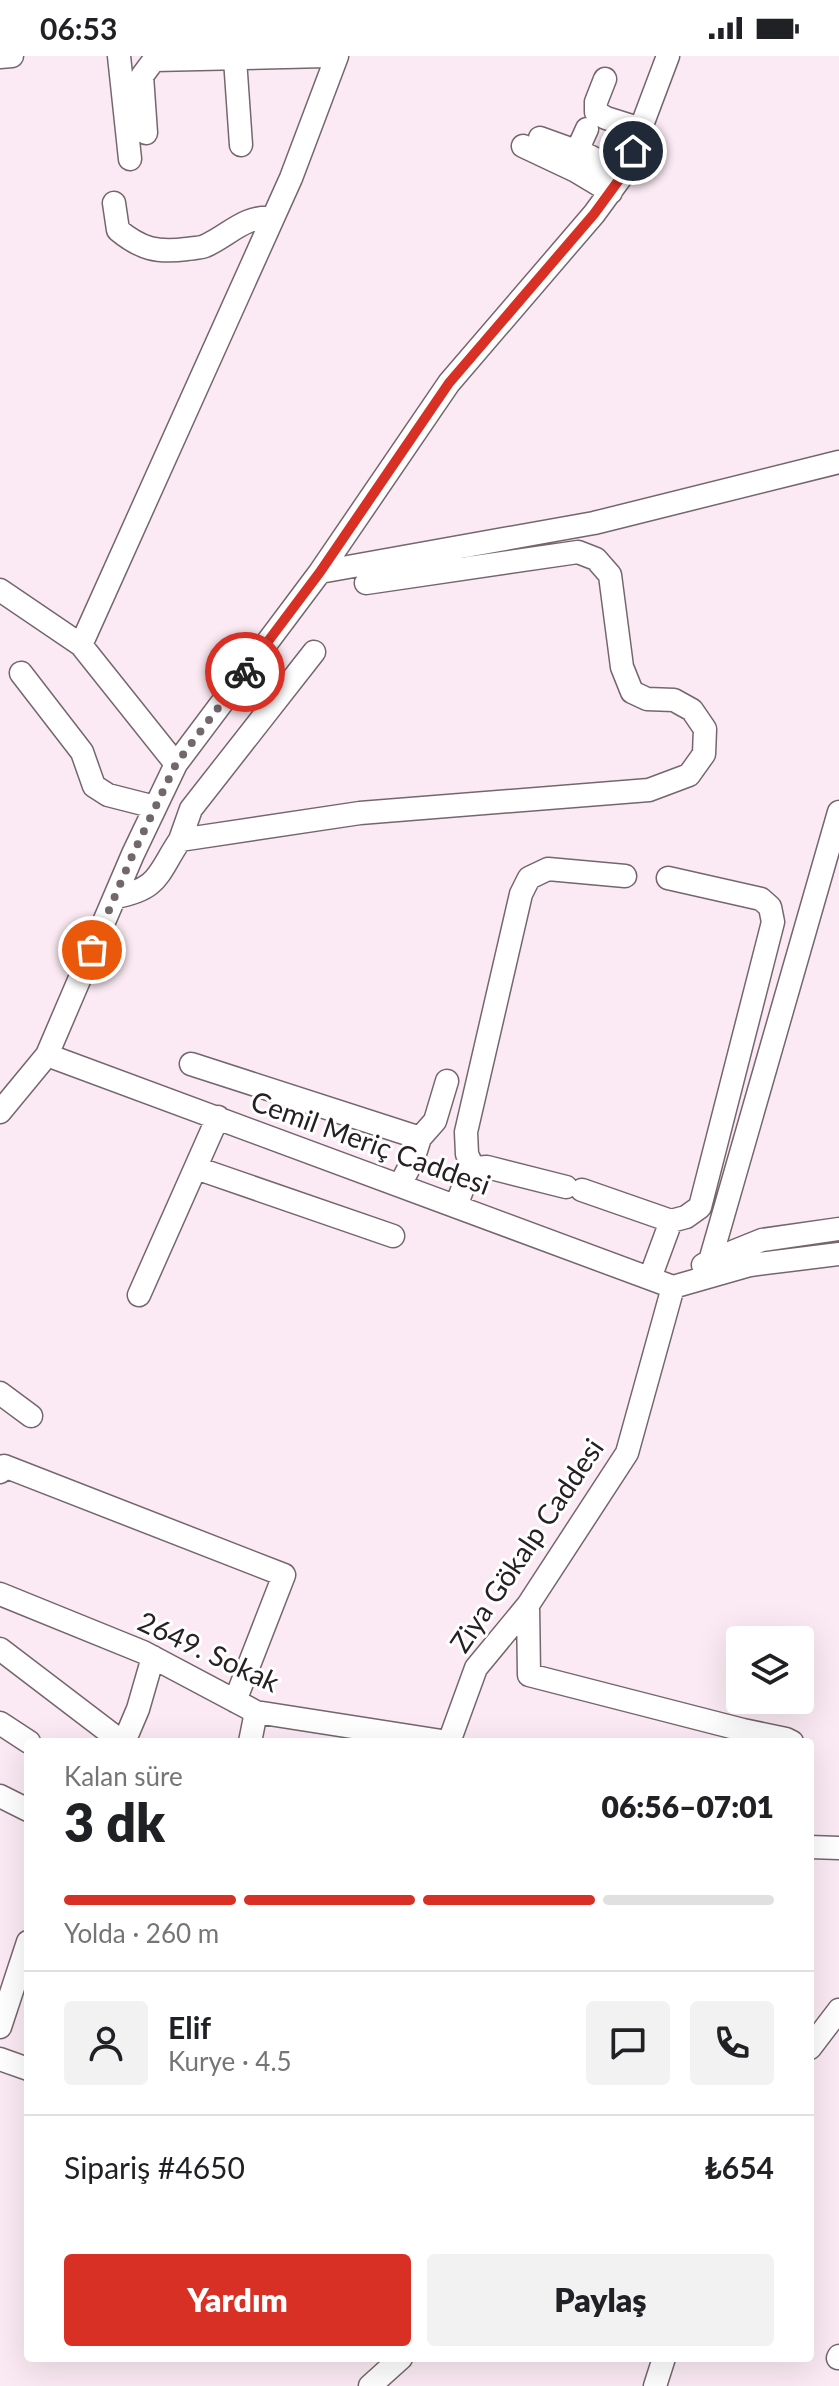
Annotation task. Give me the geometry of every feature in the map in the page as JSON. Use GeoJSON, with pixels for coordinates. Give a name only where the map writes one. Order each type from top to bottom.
{"type":"FeatureCollection","features":[{"type":"Feature","properties":{"kind":"street"},"geometry":{"type":"LineString","coordinates":[[0,57],[12,56]]}},
{"type":"Feature","properties":{"kind":"street"},"geometry":{"type":"LineString","coordinates":[[119,56],[130,159]]}},
{"type":"Feature","properties":{"kind":"street"},"geometry":{"type":"LineString","coordinates":[[146,133],[142,76],[154,60],[326,56]]}},
{"type":"Feature","properties":{"kind":"street"},"geometry":{"type":"LineString","coordinates":[[81,645],[291,178],[337,56]]}},
{"type":"Feature","properties":{"kind":"street"},"geometry":{"type":"LineString","coordinates":[[0,1112],[47,1055],[133,854],[176,764],[320,572],[449,383],[611,192],[624,173],[668,56]]}},
{"type":"Feature","properties":{"kind":"street"},"geometry":{"type":"LineString","coordinates":[[235,59],[241,145]]}},
{"type":"Feature","properties":{"kind":"street"},"geometry":{"type":"LineString","coordinates":[[605,79],[596,102],[596,112],[641,129]]}},
{"type":"Feature","properties":{"kind":"street"},"geometry":{"type":"LineString","coordinates":[[577,151],[587,129]]}},
{"type":"Feature","properties":{"kind":"street"},"geometry":{"type":"LineString","coordinates":[[611,192],[531,142],[577,151],[624,173]]}},
{"type":"Feature","properties":{"kind":"street"},"geometry":{"type":"LineString","coordinates":[[114,203],[118,230],[134,244],[164,252],[204,246],[259,217],[273,218]]}},
{"type":"Feature","properties":{"kind":"street"},"geometry":{"type":"LineString","coordinates":[[320,572],[594,523],[839,462]]}},
{"type":"Feature","properties":{"kind":"street"},"geometry":{"type":"LineString","coordinates":[[180,840],[360,813],[649,790],[689,775],[704,754],[705,729],[692,710],[674,700],[647,699],[632,692],[622,667],[610,575],[596,559],[578,552],[366,583]]}},
{"type":"Feature","properties":{"kind":"street"},"geometry":{"type":"LineString","coordinates":[[0,590],[81,645],[176,764]]}},
{"type":"Feature","properties":{"kind":"street"},"geometry":{"type":"LineString","coordinates":[[115,897],[147,888],[161,872],[180,840],[191,809],[314,652]]}},
{"type":"Feature","properties":{"kind":"street"},"geometry":{"type":"LineString","coordinates":[[21,673],[82,752],[94,786],[108,795],[155,807]]}},
{"type":"Feature","properties":{"kind":"street"},"geometry":{"type":"LineString","coordinates":[[710,1261],[839,812]]}},
{"type":"Feature","properties":{"kind":"street"},"geometry":{"type":"LineString","coordinates":[[473,1168],[467,1154],[466,1132],[521,894],[529,878],[548,869],[625,876]]}},
{"type":"Feature","properties":{"kind":"street"},"geometry":{"type":"LineString","coordinates":[[473,1168],[487,1167],[574,1188],[671,1221],[686,1217],[700,1207],[773,922],[770,907],[761,899],[668,878]]}},
{"type":"Feature","properties":{"kind":"street","name":"Cemil Meriç Caddesi"},"geometry":{"type":"LineString","coordinates":[[47,1055],[673,1287]]}},
{"type":"Feature","properties":{"kind":"street"},"geometry":{"type":"LineString","coordinates":[[191,1064],[420,1138]]}},
{"type":"Feature","properties":{"kind":"street"},"geometry":{"type":"LineString","coordinates":[[400,1185],[420,1138],[435,1121],[447,1081]]}},
{"type":"Feature","properties":{"kind":"street"},"geometry":{"type":"LineString","coordinates":[[139,1295],[218,1117]]}},
{"type":"Feature","properties":{"kind":"street"},"geometry":{"type":"LineString","coordinates":[[196,1168],[393,1236]]}},
{"type":"Feature","properties":{"kind":"street"},"geometry":{"type":"LineString","coordinates":[[456,1206],[473,1168]]}},
{"type":"Feature","properties":{"kind":"street"},"geometry":{"type":"LineString","coordinates":[[650,1278],[671,1221]]}},
{"type":"Feature","properties":{"kind":"street"},"geometry":{"type":"LineString","coordinates":[[673,1287],[710,1261],[762,1240],[839,1229]]}},
{"type":"Feature","properties":{"kind":"street"},"geometry":{"type":"LineString","coordinates":[[673,1287],[750,1265],[839,1254]]}},
{"type":"Feature","properties":{"kind":"street","name":"Ziya Gökalp Caddesi"},"geometry":{"type":"LineString","coordinates":[[450,1738],[476,1668],[528,1605],[627,1453],[673,1287]]}},
{"type":"Feature","properties":{"kind":"street"},"geometry":{"type":"LineString","coordinates":[[0,1393],[31,1416]]}},
{"type":"Feature","properties":{"kind":"street"},"geometry":{"type":"LineString","coordinates":[[0,1472],[4,1466],[284,1575],[235,1701]]}},
{"type":"Feature","properties":{"kind":"street","name":"2649. Sokak"},"geometry":{"type":"LineString","coordinates":[[0,1594],[153,1657],[256,1712],[422,1738]]}},
{"type":"Feature","properties":{"kind":"street"},"geometry":{"type":"LineString","coordinates":[[528,1605],[529,1675],[776,1738]]}},
{"type":"Feature","properties":{"kind":"street"},"geometry":{"type":"LineString","coordinates":[[0,1649],[118,1738]]}},
{"type":"Feature","properties":{"kind":"street"},"geometry":{"type":"LineString","coordinates":[[125,1738],[138,1709],[153,1657]]}},
{"type":"Feature","properties":{"kind":"street"},"geometry":{"type":"LineString","coordinates":[[251,1738],[256,1712]]}},
{"type":"Feature","properties":{"kind":"street"},"geometry":{"type":"LineString","coordinates":[[0,1723],[24,1739]]}},
{"type":"Feature","properties":{"kind":"street"},"geometry":{"type":"LineString","coordinates":[[0,1796],[24,1808]]}},
{"type":"Feature","properties":{"kind":"street"},"geometry":{"type":"LineString","coordinates":[[814,1847],[839,1848]]}},
{"type":"Feature","properties":{"kind":"street"},"geometry":{"type":"LineString","coordinates":[[0,2027],[24,1954]]}},
{"type":"Feature","properties":{"kind":"street"},"geometry":{"type":"LineString","coordinates":[[814,2043],[839,2010]]}},
{"type":"Feature","properties":{"kind":"street"},"geometry":{"type":"LineString","coordinates":[[0,2059],[24,2068]]}},
{"type":"Feature","properties":{"kind":"street"},"geometry":{"type":"LineString","coordinates":[[370,2386],[397,2362]]}},
{"type":"Feature","properties":{"kind":"street"},"geometry":{"type":"LineString","coordinates":[[655,2386],[663,2362]]}},
{"type":"Feature","properties":{"kind":"way so far"},"geometry":{"type":"LineString","coordinates":[[92,950],[176,764],[245,672]]}},
{"type":"Feature","properties":{"kind":"route"},"geometry":{"type":"LineString","coordinates":[[245,672],[320,572],[449,383],[594,214],[624,173],[633,151]]}}]}
